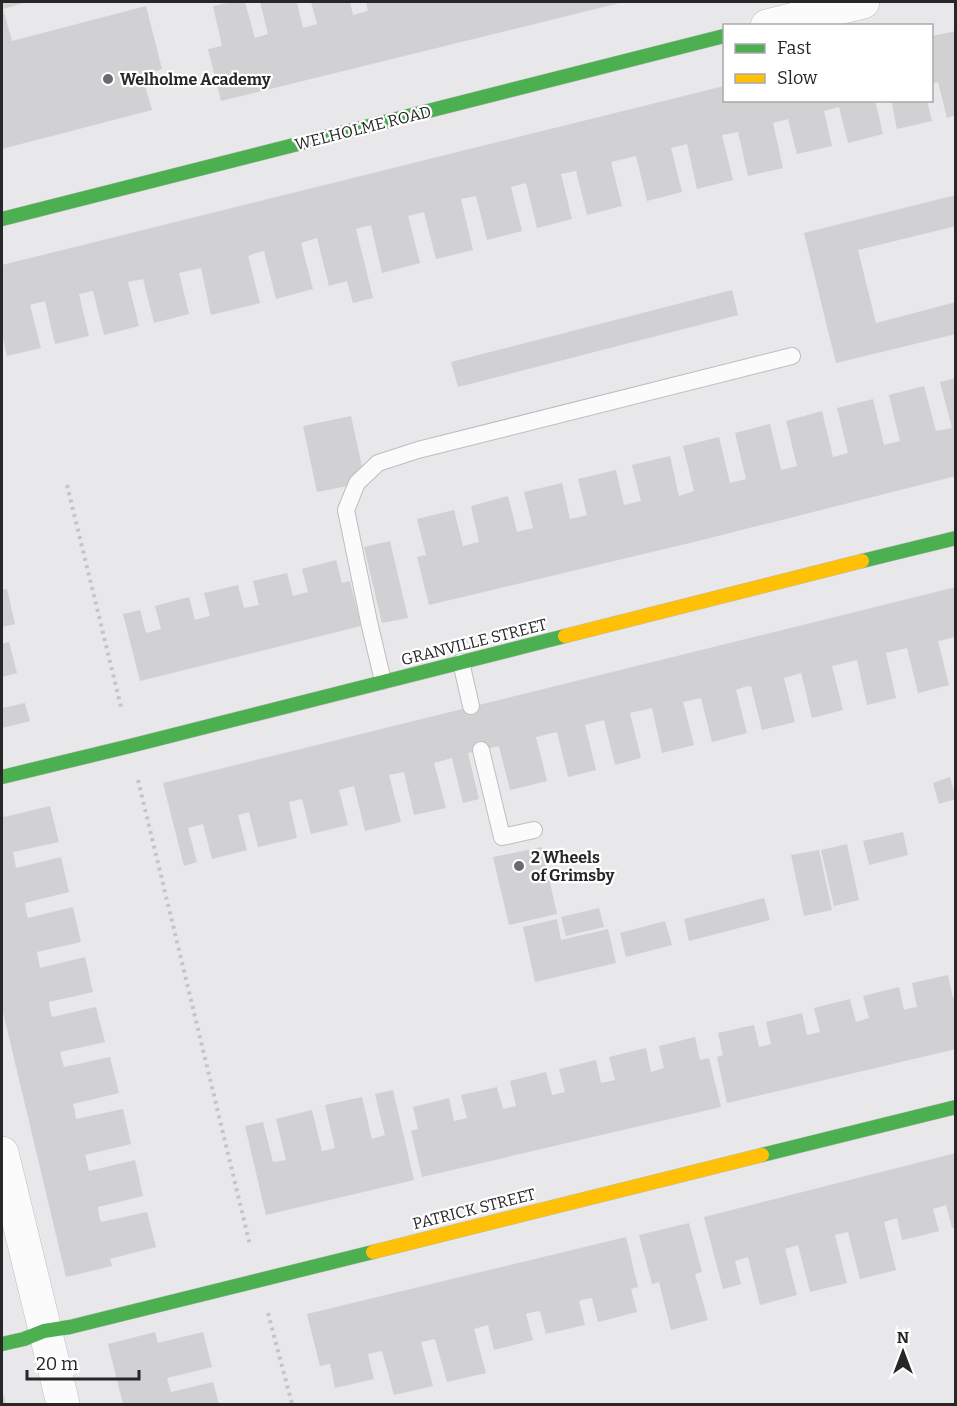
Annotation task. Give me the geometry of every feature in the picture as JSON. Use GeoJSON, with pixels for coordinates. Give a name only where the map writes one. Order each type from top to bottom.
{"type":"FeatureCollection","features":[{"type":"Feature","properties":{"kind":"street"},"geometry":{"type":"LineString","coordinates":[[775,24],[862,2]]}},
{"type":"Feature","properties":{"kind":"street","name":"WELHOLME ROAD"},"geometry":{"type":"LineString","coordinates":[[2,219],[723,36]]}},
{"type":"Feature","properties":{"kind":"street","name":"GRANVILLE STREET"},"geometry":{"type":"LineString","coordinates":[[2,777],[130,747],[383,681],[956,538]]}},
{"type":"Feature","properties":{"kind":"street","name":"PATRICK STREET"},"geometry":{"type":"LineString","coordinates":[[2,1344],[44,1331],[70,1327],[956,1107]]}},
{"type":"Feature","properties":{"kind":"street"},"geometry":{"type":"LineString","coordinates":[[2,1152],[63,1404]]}},
{"type":"Feature","properties":{"kind":"lane"},"geometry":{"type":"LineString","coordinates":[[383,681],[346,510],[357,483],[378,463],[418,450],[792,356]]}},
{"type":"Feature","properties":{"kind":"lane"},"geometry":{"type":"LineString","coordinates":[[460,662],[471,706]]}},
{"type":"Feature","properties":{"kind":"lane"},"geometry":{"type":"LineString","coordinates":[[481,750],[502,837],[534,830]]}},
{"type":"Feature","properties":{"kind":"path"},"geometry":{"type":"LineString","coordinates":[[68,484],[258,1279],[292,1404]]}},
{"type":"Feature","properties":{"kind":"building"},"geometry":{"type":"Polygon","coordinates":[[[2,2],[27,2],[3,9],[12,41],[146,6],[162,69],[142,75],[152,110],[2,149],[2,2]]]}},
{"type":"Feature","properties":{"kind":"building"},"geometry":{"type":"Polygon","coordinates":[[[245,2],[255,38],[268,34],[260,2],[297,2],[303,28],[317,24],[311,2],[350,2],[353,15],[368,11],[366,2],[624,2],[221,101],[208,49],[222,46],[213,6],[245,2]]]}},
{"type":"Feature","properties":{"kind":"building"},"geometry":{"type":"Polygon","coordinates":[[[956,31],[956,115],[947,118],[938,82],[933,84],[933,36],[956,31]]]}},
{"type":"Feature","properties":{"kind":"building"},"geometry":{"type":"Polygon","coordinates":[[[723,86],[723,102],[875,102],[883,134],[848,143],[839,107],[824,111],[832,146],[797,154],[788,119],[773,123],[783,168],[748,176],[738,132],[722,135],[733,180],[697,189],[687,144],[671,148],[682,192],[647,201],[636,156],[611,162],[622,206],[587,215],[576,171],[561,174],[572,219],[537,228],[526,183],[511,187],[522,231],[487,240],[476,196],[461,199],[473,250],[436,259],[424,212],[408,216],[420,263],[382,273],[371,225],[356,229],[373,298],[353,303],[347,281],[329,286],[317,238],[301,243],[313,289],[276,299],[264,251],[256,253],[248,256],[260,303],[211,315],[201,268],[179,273],[189,314],[154,323],[143,279],[128,282],[139,326],[104,335],[93,291],[79,294],[89,336],[55,344],[45,301],[37,303],[30,305],[41,348],[7,356],[2,333],[2,265],[723,86]]]}},
{"type":"Feature","properties":{"kind":"building"},"geometry":{"type":"Polygon","coordinates":[[[891,102],[927,102],[932,121],[897,129],[891,102]]]}},
{"type":"Feature","properties":{"kind":"building"},"geometry":{"type":"Polygon","coordinates":[[[956,195],[956,226],[858,250],[876,323],[956,302],[956,334],[836,363],[804,233],[956,195]]]}},
{"type":"Feature","properties":{"kind":"building"},"geometry":{"type":"Polygon","coordinates":[[[732,290],[738,315],[458,387],[451,362],[732,290]]]}},
{"type":"Feature","properties":{"kind":"building"},"geometry":{"type":"Polygon","coordinates":[[[956,378],[956,476],[429,605],[417,557],[426,555],[417,519],[454,510],[463,546],[479,542],[471,506],[508,496],[517,532],[533,528],[524,492],[562,483],[570,519],[587,515],[578,479],[616,470],[624,505],[641,501],[632,465],[670,456],[679,496],[694,491],[683,446],[719,437],[730,483],[746,479],[735,433],[770,424],[781,470],[797,466],[786,421],[822,411],[833,457],[848,453],[837,408],[873,399],[884,445],[900,441],[889,395],[924,386],[936,431],[952,428],[940,382],[956,378]]]}},
{"type":"Feature","properties":{"kind":"building"},"geometry":{"type":"Polygon","coordinates":[[[351,416],[363,471],[357,484],[317,492],[303,426],[351,416]]]}},
{"type":"Feature","properties":{"kind":"building"},"geometry":{"type":"Polygon","coordinates":[[[390,541],[408,618],[382,623],[364,547],[390,541]]]}},
{"type":"Feature","properties":{"kind":"building"},"geometry":{"type":"Polygon","coordinates":[[[336,560],[342,583],[350,581],[361,626],[140,681],[123,614],[140,610],[146,633],[161,629],[155,606],[189,597],[195,620],[210,616],[204,593],[238,585],[244,608],[259,605],[253,581],[287,573],[293,596],[308,592],[302,569],[336,560]]]}},
{"type":"Feature","properties":{"kind":"building"},"geometry":{"type":"Polygon","coordinates":[[[956,587],[956,637],[938,641],[949,685],[918,693],[907,648],[886,653],[896,698],[867,705],[857,660],[832,666],[843,710],[812,718],[801,673],[784,678],[795,722],[762,730],[751,686],[744,687],[736,690],[747,733],[712,742],[701,698],[683,702],[694,745],[662,753],[652,708],[630,713],[641,758],[615,765],[604,720],[585,725],[596,770],[568,777],[557,732],[536,737],[547,781],[510,790],[499,746],[468,753],[479,799],[463,803],[452,758],[434,763],[446,808],[414,815],[404,772],[389,775],[401,822],[365,831],[354,786],[339,790],[348,825],[311,834],[302,799],[289,802],[297,838],[258,847],[249,812],[238,815],[247,850],[212,859],[203,824],[188,828],[197,862],[184,866],[163,783],[956,587]]]}},
{"type":"Feature","properties":{"kind":"building"},"geometry":{"type":"Polygon","coordinates":[[[7,589],[15,624],[2,627],[2,590],[7,589]]]}},
{"type":"Feature","properties":{"kind":"building"},"geometry":{"type":"Polygon","coordinates":[[[9,642],[17,673],[2,677],[2,644],[9,642]]]}},
{"type":"Feature","properties":{"kind":"building"},"geometry":{"type":"Polygon","coordinates":[[[25,703],[30,721],[2,728],[2,708],[25,703]]]}},
{"type":"Feature","properties":{"kind":"building"},"geometry":{"type":"Polygon","coordinates":[[[950,777],[956,799],[939,804],[933,783],[950,777]]]}},
{"type":"Feature","properties":{"kind":"building"},"geometry":{"type":"Polygon","coordinates":[[[50,806],[59,842],[13,852],[16,868],[61,857],[69,892],[25,903],[26,910],[28,918],[73,907],[81,942],[37,952],[40,968],[85,957],[93,992],[49,1002],[50,1010],[52,1017],[96,1007],[105,1042],[60,1052],[64,1067],[110,1057],[119,1093],[73,1104],[76,1119],[123,1109],[131,1144],[85,1155],[89,1171],[135,1160],[143,1196],[98,1207],[99,1215],[101,1222],[147,1212],[156,1247],[110,1259],[112,1266],[66,1277],[2,1008],[2,809],[4,817],[50,806]]]}},
{"type":"Feature","properties":{"kind":"building"},"geometry":{"type":"Polygon","coordinates":[[[903,832],[908,855],[869,865],[863,841],[903,832]]]}},
{"type":"Feature","properties":{"kind":"building"},"geometry":{"type":"Polygon","coordinates":[[[847,844],[859,900],[834,906],[821,850],[847,844]]]}},
{"type":"Feature","properties":{"kind":"building"},"geometry":{"type":"Polygon","coordinates":[[[542,847],[557,914],[509,925],[493,857],[542,847]]]}},
{"type":"Feature","properties":{"kind":"building"},"geometry":{"type":"Polygon","coordinates":[[[819,850],[832,910],[804,916],[791,855],[819,850]]]}},
{"type":"Feature","properties":{"kind":"building"},"geometry":{"type":"Polygon","coordinates":[[[764,898],[770,920],[689,941],[684,919],[764,898]]]}},
{"type":"Feature","properties":{"kind":"building"},"geometry":{"type":"Polygon","coordinates":[[[599,908],[604,927],[566,936],[561,917],[599,908]]]}},
{"type":"Feature","properties":{"kind":"building"},"geometry":{"type":"Polygon","coordinates":[[[557,919],[561,940],[608,929],[616,963],[535,982],[523,927],[557,919]]]}},
{"type":"Feature","properties":{"kind":"building"},"geometry":{"type":"Polygon","coordinates":[[[665,921],[672,945],[626,957],[620,933],[665,921]]]}},
{"type":"Feature","properties":{"kind":"building"},"geometry":{"type":"Polygon","coordinates":[[[948,975],[953,998],[956,998],[956,1049],[727,1103],[717,1057],[723,1055],[718,1033],[754,1025],[759,1047],[771,1044],[766,1022],[802,1013],[807,1035],[820,1032],[814,1008],[850,999],[856,1022],[869,1018],[863,996],[899,987],[904,1010],[917,1007],[912,983],[948,975]]]}},
{"type":"Feature","properties":{"kind":"building"},"geometry":{"type":"Polygon","coordinates":[[[695,1037],[700,1060],[709,1058],[721,1107],[422,1177],[411,1131],[418,1129],[413,1107],[449,1098],[454,1121],[467,1118],[461,1095],[497,1087],[503,1109],[516,1106],[510,1081],[546,1072],[552,1095],[565,1092],[559,1069],[596,1060],[601,1083],[615,1080],[609,1057],[646,1048],[651,1072],[664,1068],[659,1046],[695,1037]]]}},
{"type":"Feature","properties":{"kind":"building"},"geometry":{"type":"Polygon","coordinates":[[[393,1090],[414,1180],[266,1215],[245,1126],[263,1122],[273,1162],[286,1160],[276,1119],[312,1110],[322,1151],[328,1150],[335,1148],[325,1105],[362,1097],[372,1139],[385,1135],[375,1094],[393,1090]]]}},
{"type":"Feature","properties":{"kind":"building"},"geometry":{"type":"Polygon","coordinates":[[[956,1153],[956,1227],[952,1228],[946,1205],[933,1209],[939,1231],[902,1240],[897,1218],[884,1222],[896,1270],[860,1279],[848,1232],[835,1235],[847,1283],[810,1292],[798,1245],[785,1249],[797,1295],[760,1305],[748,1257],[735,1261],[741,1284],[723,1289],[704,1217],[956,1153]]]}},
{"type":"Feature","properties":{"kind":"building"},"geometry":{"type":"Polygon","coordinates":[[[689,1223],[702,1272],[695,1274],[708,1320],[671,1330],[659,1282],[652,1284],[639,1235],[689,1223]]]}},
{"type":"Feature","properties":{"kind":"building"},"geometry":{"type":"Polygon","coordinates":[[[626,1237],[638,1287],[631,1289],[637,1312],[598,1322],[592,1298],[585,1299],[579,1301],[585,1325],[546,1334],[540,1311],[533,1312],[526,1314],[533,1340],[494,1350],[488,1325],[474,1329],[486,1373],[447,1382],[435,1339],[421,1342],[433,1386],[394,1395],[382,1351],[368,1354],[374,1379],[335,1388],[330,1364],[320,1366],[307,1314],[626,1237]]]}},
{"type":"Feature","properties":{"kind":"building"},"geometry":{"type":"Polygon","coordinates":[[[155,1332],[158,1343],[203,1332],[212,1367],[167,1378],[171,1392],[213,1382],[219,1404],[123,1404],[108,1344],[155,1332]]]}},
{"type":"Feature","properties":{"kind":"building"},"geometry":{"type":"Polygon","coordinates":[[[2,1389],[6,1404],[2,1404],[2,1389]]]}},
{"type":"Feature","properties":{"kind":"traffic: fast"},"geometry":{"type":"LineString","coordinates":[[2,219],[723,36]]}},
{"type":"Feature","properties":{"kind":"traffic: fast"},"geometry":{"type":"LineString","coordinates":[[862,561],[956,538]]}},
{"type":"Feature","properties":{"kind":"traffic: fast"},"geometry":{"type":"LineString","coordinates":[[2,777],[565,636]]}},
{"type":"Feature","properties":{"kind":"traffic: fast"},"geometry":{"type":"LineString","coordinates":[[762,1155],[956,1107]]}},
{"type":"Feature","properties":{"kind":"traffic: fast"},"geometry":{"type":"LineString","coordinates":[[2,1344],[44,1331],[70,1327],[373,1252]]}},
{"type":"Feature","properties":{"kind":"traffic: slow"},"geometry":{"type":"LineString","coordinates":[[565,636],[862,561]]}},
{"type":"Feature","properties":{"kind":"traffic: slow"},"geometry":{"type":"LineString","coordinates":[[373,1252],[762,1155]]}},
{"type":"Feature","properties":{"kind":"place","name":"Welholme Academy"},"geometry":{"type":"Point","coordinates":[108,79]}},
{"type":"Feature","properties":{"kind":"place","name":"2 Wheels of Grimsby"},"geometry":{"type":"Point","coordinates":[519,866]}}]}
